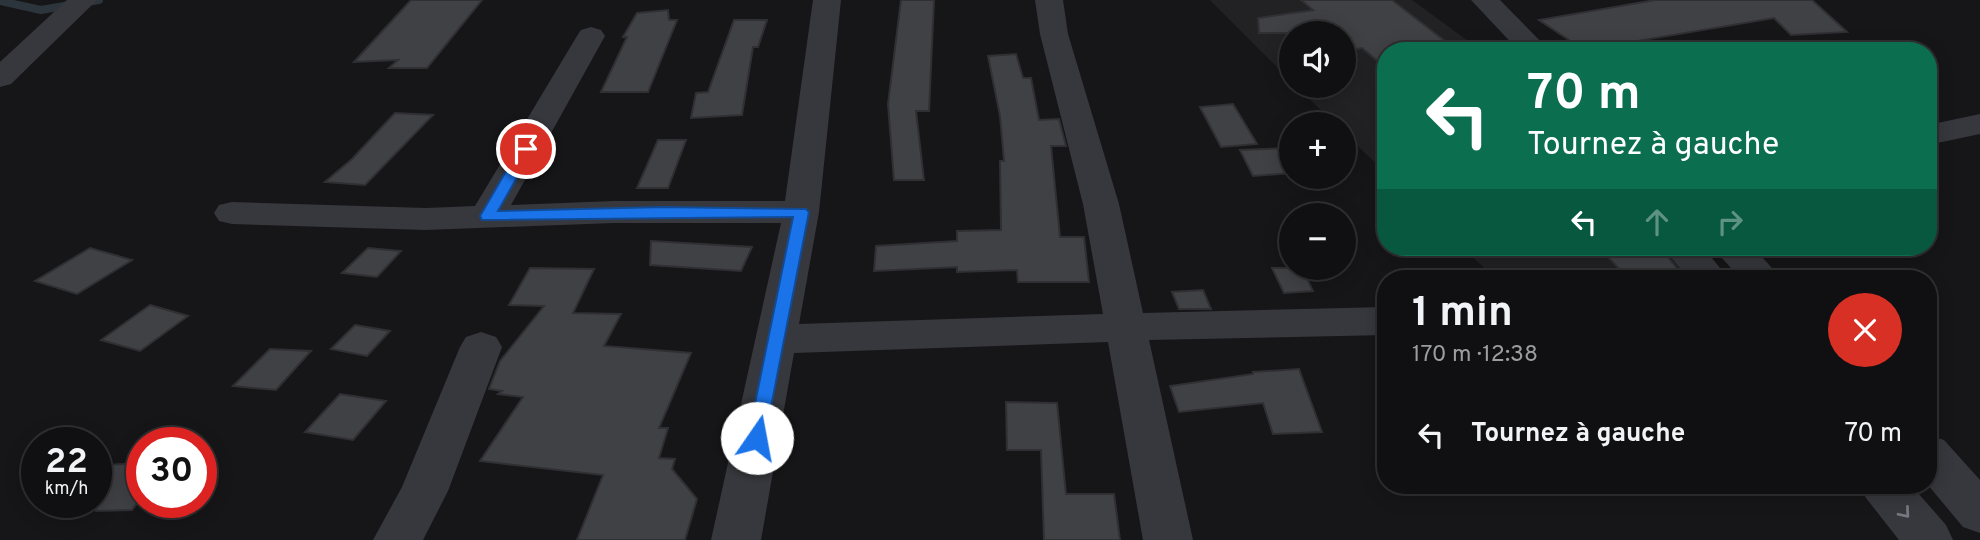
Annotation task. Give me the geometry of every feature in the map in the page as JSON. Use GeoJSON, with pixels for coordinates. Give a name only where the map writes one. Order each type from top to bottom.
{"type":"FeatureCollection","features":[{"type":"Feature","properties":{"kind":"street"},"geometry":{"type":"LineString","coordinates":[[736,540],[778,339],[801,212],[827,0]]}},
{"type":"Feature","properties":{"kind":"street"},"geometry":{"type":"LineString","coordinates":[[1049,0],[1054,34],[1101,204],[1168,540]]}},
{"type":"Feature","properties":{"kind":"street"},"geometry":{"type":"LineString","coordinates":[[1485,0],[1527,42]]}},
{"type":"Feature","properties":{"kind":"street"},"geometry":{"type":"LineString","coordinates":[[0,78],[72,10]]}},
{"type":"Feature","properties":{"kind":"street"},"geometry":{"type":"LineString","coordinates":[[487,216],[591,36]]}},
{"type":"Feature","properties":{"kind":"street"},"geometry":{"type":"LineString","coordinates":[[1937,133],[1980,124]]}},
{"type":"Feature","properties":{"kind":"street"},"geometry":{"type":"LineString","coordinates":[[232,212],[345,218],[801,212]]}},
{"type":"Feature","properties":{"kind":"street"},"geometry":{"type":"LineString","coordinates":[[1690,256],[1702,270]]}},
{"type":"Feature","properties":{"kind":"street"},"geometry":{"type":"LineString","coordinates":[[1740,256],[1754,270]]}},
{"type":"Feature","properties":{"kind":"street"},"geometry":{"type":"LineString","coordinates":[[778,339],[1377,321]]}},
{"type":"Feature","properties":{"kind":"street"},"geometry":{"type":"LineString","coordinates":[[398,540],[424,491],[481,347]]}},
{"type":"Feature","properties":{"kind":"street"},"geometry":{"type":"LineString","coordinates":[[1937,463],[1980,513]]}},
{"type":"Feature","properties":{"kind":"street"},"geometry":{"type":"LineString","coordinates":[[1890,494],[1928,540]]}},
{"type":"Feature","properties":{"kind":"shaded area"},"geometry":{"type":"Polygon","coordinates":[[[1210,0],[1412,0],[1470,42],[1377,42],[1377,164],[1356,144],[1356,112],[1323,112],[1308,98],[1356,98],[1356,21],[1279,21],[1279,69],[1210,0]]]}},
{"type":"Feature","properties":{"kind":"shaded area"},"geometry":{"type":"Polygon","coordinates":[[[1472,256],[1680,256],[1693,270],[1486,270],[1472,256]]]}},
{"type":"Feature","properties":{"kind":"building"},"geometry":{"type":"Polygon","coordinates":[[[411,0],[482,0],[427,68],[389,68],[398,60],[354,62],[411,0]]]}},
{"type":"Feature","properties":{"kind":"building"},"geometry":{"type":"Polygon","coordinates":[[[901,0],[934,0],[929,111],[916,111],[924,180],[894,180],[888,104],[901,0]]]}},
{"type":"Feature","properties":{"kind":"building"},"geometry":{"type":"Polygon","coordinates":[[[1301,0],[1392,0],[1446,42],[1377,42],[1377,60],[1362,48],[1356,49],[1356,21],[1279,21],[1279,33],[1259,33],[1258,18],[1313,10],[1301,0]]]}},
{"type":"Feature","properties":{"kind":"building"},"geometry":{"type":"Polygon","coordinates":[[[1655,0],[1812,0],[1847,32],[1791,35],[1774,18],[1632,42],[1572,42],[1539,20],[1655,0]]]}},
{"type":"Feature","properties":{"kind":"building"},"geometry":{"type":"Polygon","coordinates":[[[668,10],[669,20],[677,20],[648,92],[601,92],[627,37],[623,37],[637,13],[668,10]]]}},
{"type":"Feature","properties":{"kind":"building"},"geometry":{"type":"Polygon","coordinates":[[[734,20],[767,20],[758,47],[753,47],[742,115],[691,118],[696,93],[708,92],[734,20]]]}},
{"type":"Feature","properties":{"kind":"building"},"geometry":{"type":"Polygon","coordinates":[[[1016,54],[1023,78],[1031,78],[1039,120],[1059,119],[1066,146],[1051,146],[1060,237],[1084,237],[1089,282],[1018,282],[1017,270],[957,272],[957,267],[874,271],[876,246],[957,241],[957,231],[1001,230],[1000,161],[1004,161],[1000,116],[988,56],[1016,54]]]}},
{"type":"Feature","properties":{"kind":"building"},"geometry":{"type":"Polygon","coordinates":[[[1233,104],[1257,144],[1221,147],[1200,107],[1233,104]]]}},
{"type":"Feature","properties":{"kind":"building"},"geometry":{"type":"Polygon","coordinates":[[[395,113],[433,115],[365,185],[325,182],[352,159],[395,113]]]}},
{"type":"Feature","properties":{"kind":"building"},"geometry":{"type":"Polygon","coordinates":[[[658,140],[686,140],[668,188],[637,188],[658,140]]]}},
{"type":"Feature","properties":{"kind":"building"},"geometry":{"type":"Polygon","coordinates":[[[1279,148],[1279,174],[1253,176],[1240,150],[1279,148]]]}},
{"type":"Feature","properties":{"kind":"building"},"geometry":{"type":"Polygon","coordinates":[[[651,241],[752,247],[741,271],[650,265],[651,241]]]}},
{"type":"Feature","properties":{"kind":"building"},"geometry":{"type":"Polygon","coordinates":[[[90,248],[132,260],[77,294],[35,281],[90,248]]]}},
{"type":"Feature","properties":{"kind":"building"},"geometry":{"type":"Polygon","coordinates":[[[368,248],[401,251],[377,277],[342,273],[368,248]]]}},
{"type":"Feature","properties":{"kind":"building"},"geometry":{"type":"Polygon","coordinates":[[[1607,256],[1667,256],[1679,270],[1620,270],[1607,256]]]}},
{"type":"Feature","properties":{"kind":"building"},"geometry":{"type":"Polygon","coordinates":[[[530,268],[594,269],[573,313],[621,314],[604,346],[691,353],[659,428],[668,428],[659,458],[675,459],[672,469],[697,499],[685,540],[577,540],[603,475],[480,461],[523,397],[498,394],[502,391],[489,389],[500,361],[544,306],[509,305],[530,268]]]}},
{"type":"Feature","properties":{"kind":"building"},"geometry":{"type":"Polygon","coordinates":[[[1272,268],[1279,268],[1279,280],[1308,280],[1313,291],[1284,293],[1272,268]]]}},
{"type":"Feature","properties":{"kind":"building"},"geometry":{"type":"Polygon","coordinates":[[[1203,290],[1211,309],[1179,309],[1172,292],[1203,290]]]}},
{"type":"Feature","properties":{"kind":"building"},"geometry":{"type":"Polygon","coordinates":[[[150,305],[188,316],[140,351],[101,340],[150,305]]]}},
{"type":"Feature","properties":{"kind":"building"},"geometry":{"type":"Polygon","coordinates":[[[355,325],[390,331],[367,356],[331,349],[355,325]]]}},
{"type":"Feature","properties":{"kind":"building"},"geometry":{"type":"Polygon","coordinates":[[[270,349],[311,351],[276,390],[233,386],[270,349]]]}},
{"type":"Feature","properties":{"kind":"building"},"geometry":{"type":"Polygon","coordinates":[[[1299,369],[1322,432],[1273,434],[1263,403],[1179,412],[1170,386],[1253,372],[1299,369]]]}},
{"type":"Feature","properties":{"kind":"building"},"geometry":{"type":"Polygon","coordinates":[[[340,394],[386,401],[353,440],[305,432],[340,394]]]}},
{"type":"Feature","properties":{"kind":"building"},"geometry":{"type":"Polygon","coordinates":[[[1006,402],[1057,403],[1066,494],[1114,494],[1120,540],[1044,540],[1041,450],[1007,450],[1006,402]]]}},
{"type":"Feature","properties":{"kind":"building"},"geometry":{"type":"Polygon","coordinates":[[[126,464],[126,510],[112,511],[112,465],[126,464]]]}},
{"type":"Feature","properties":{"kind":"waterway"},"geometry":{"type":"LineString","coordinates":[[0,1],[41,10],[99,0]]}},
{"type":"Feature","properties":{"kind":"route"},"geometry":{"type":"LineString","coordinates":[[526,149],[487,216],[614,212],[801,212],[757,438]]}}]}
